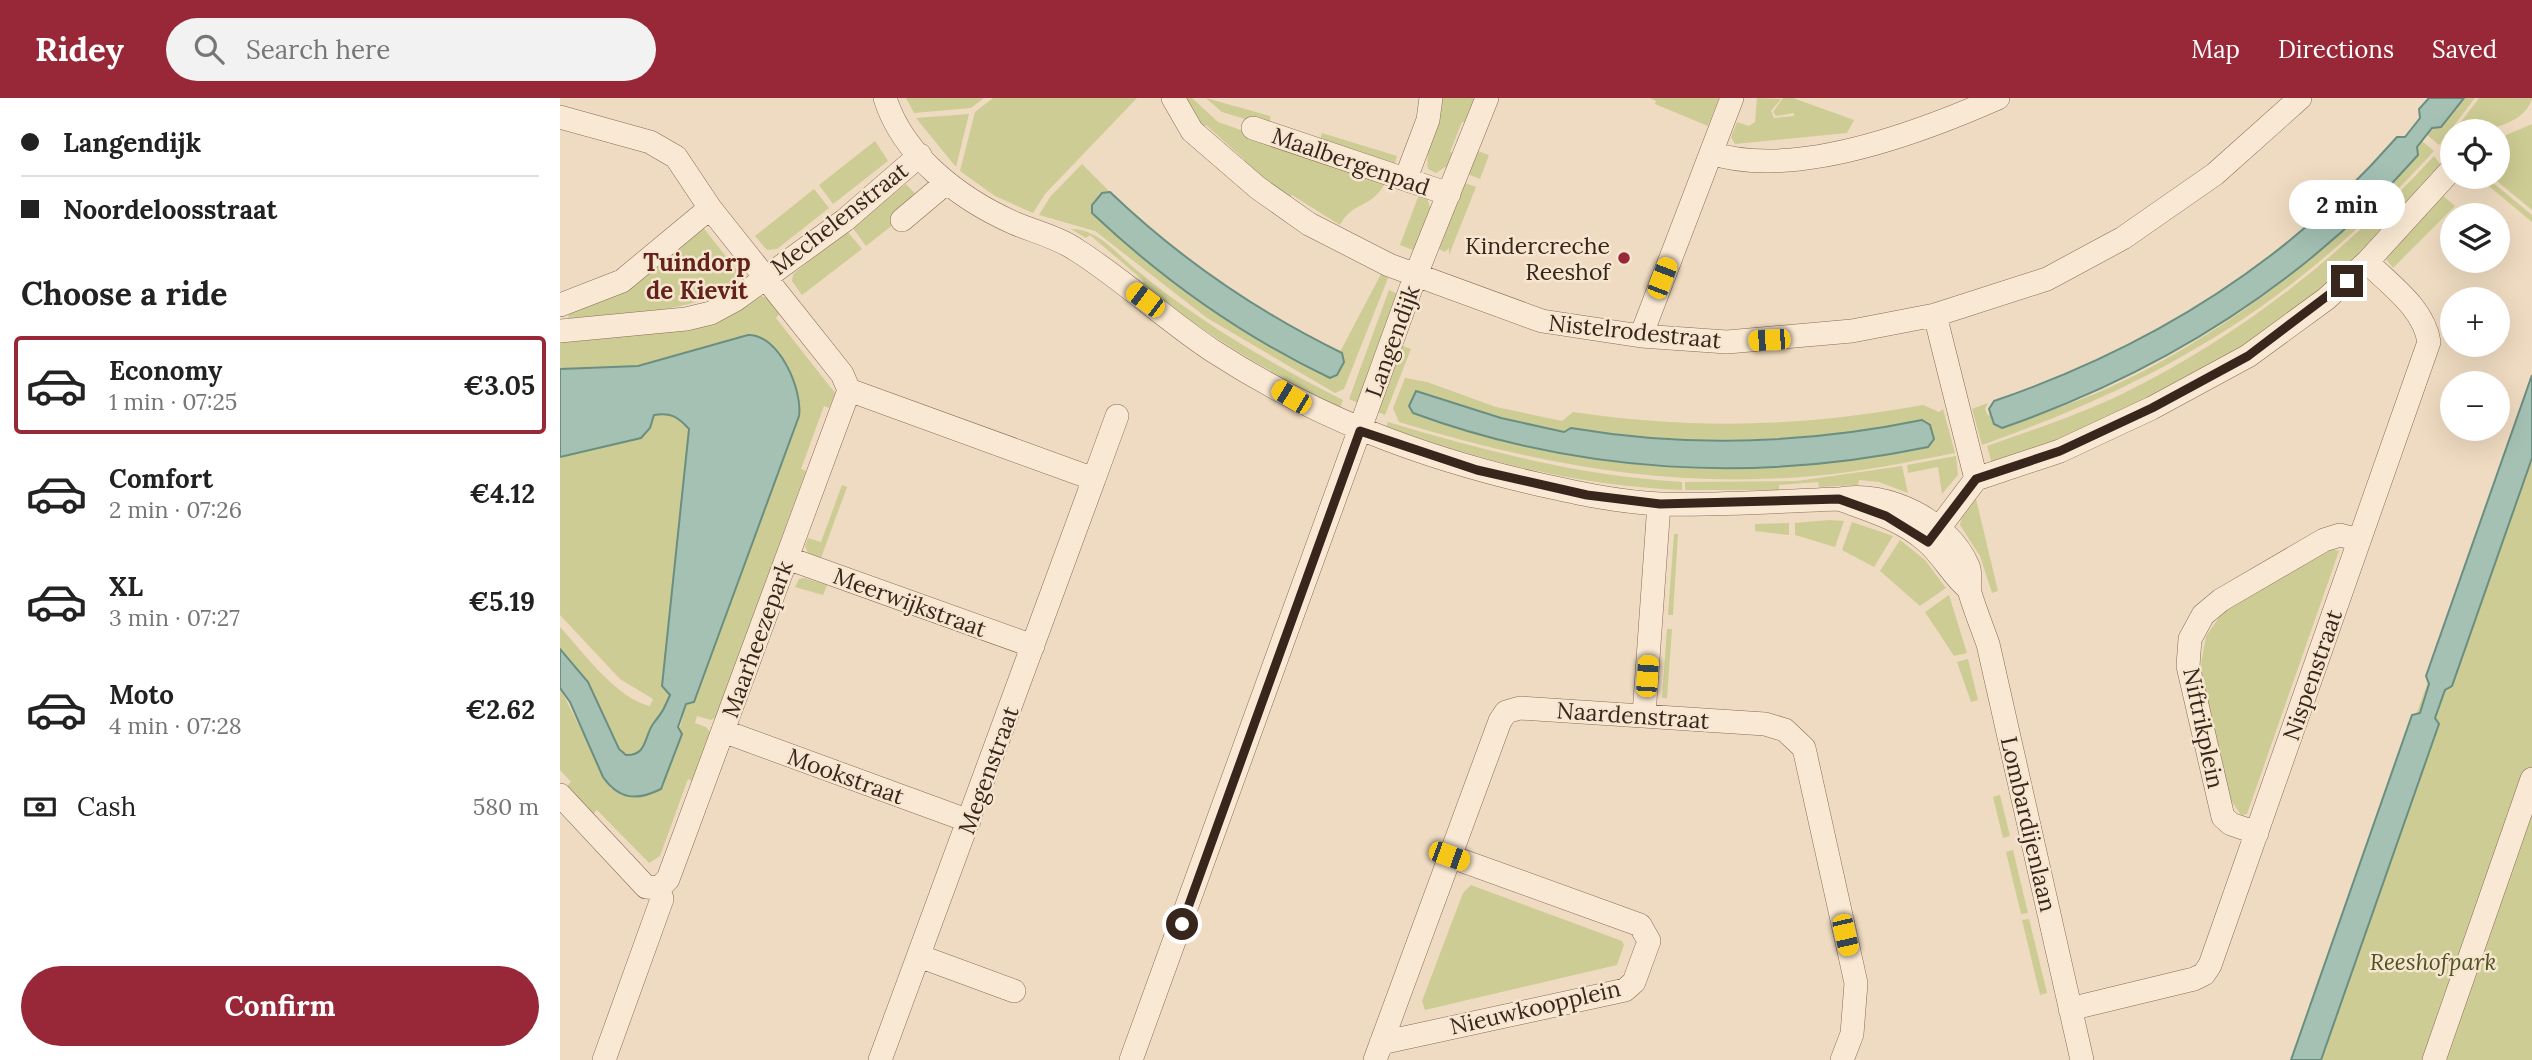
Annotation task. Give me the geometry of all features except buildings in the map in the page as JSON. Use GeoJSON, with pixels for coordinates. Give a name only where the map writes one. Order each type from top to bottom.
{"type":"FeatureCollection","features":[{"type":"Feature","properties":{"kind":"street","name":"Lombardijenlaan"},"geometry":{"type":"LineString","coordinates":[[885,98],[895,123],[946,183],[982,207],[1078,251],[1212,351],[1291,397],[1360,431],[1477,470],[1587,495],[1660,504],[1867,497],[1891,502],[1933,535],[1958,547],[1970,570],[1969,589],[1988,643],[2082,1060]]}},
{"type":"Feature","properties":{"kind":"street","name":"Nistelrodestraat"},"geometry":{"type":"LineString","coordinates":[[1173,98],[1192,131],[1258,188],[1320,230],[1365,255],[1415,277],[1542,321],[1641,336],[1727,342],[1852,331],[1935,315],[2047,279],[2123,238],[2215,174],[2300,98]]}},
{"type":"Feature","properties":{"kind":"street"},"geometry":{"type":"LineString","coordinates":[[1406,178],[1427,120],[1431,98]]}},
{"type":"Feature","properties":{"kind":"street","name":"Langendijk"},"geometry":{"type":"LineString","coordinates":[[1131,1060],[1415,277],[1487,98]]}},
{"type":"Feature","properties":{"kind":"street"},"geometry":{"type":"LineString","coordinates":[[1641,336],[1732,98]]}},
{"type":"Feature","properties":{"kind":"street"},"geometry":{"type":"LineString","coordinates":[[1711,153],[1742,161],[1823,154],[1886,142],[1998,98]]}},
{"type":"Feature","properties":{"kind":"street"},"geometry":{"type":"LineString","coordinates":[[560,117],[650,142],[676,157],[710,208],[842,374],[849,390],[1094,479]]}},
{"type":"Feature","properties":{"kind":"street","name":"Maalbergenpad"},"geometry":{"type":"LineString","coordinates":[[1253,128],[1449,194]]}},
{"type":"Feature","properties":{"kind":"street","name":"Mechelenstraat"},"geometry":{"type":"LineString","coordinates":[[560,331],[698,316],[735,300],[845,220],[920,155]]}},
{"type":"Feature","properties":{"kind":"street"},"geometry":{"type":"LineString","coordinates":[[1933,535],[1976,479],[2060,451],[2152,408],[2248,356],[2326,299],[2367,262],[2440,182]]}},
{"type":"Feature","properties":{"kind":"street"},"geometry":{"type":"LineString","coordinates":[[902,219],[946,183]]}},
{"type":"Feature","properties":{"kind":"street"},"geometry":{"type":"LineString","coordinates":[[560,305],[622,281],[710,208]]}},
{"type":"Feature","properties":{"kind":"street","name":"Nispenstraat"},"geometry":{"type":"LineString","coordinates":[[2070,1009],[2194,979],[2204,974],[2257,833],[2429,342],[2427,325],[2413,307],[2367,262]]}},
{"type":"Feature","properties":{"kind":"street"},"geometry":{"type":"LineString","coordinates":[[1935,315],[1976,479]]}},
{"type":"Feature","properties":{"kind":"street","name":"Maarheezepark"},"geometry":{"type":"LineString","coordinates":[[659,888],[668,879],[849,390]]}},
{"type":"Feature","properties":{"kind":"street","name":"Megenstraat"},"geometry":{"type":"LineString","coordinates":[[880,1060],[1117,416]]}},
{"type":"Feature","properties":{"kind":"street"},"geometry":{"type":"LineString","coordinates":[[1644,715],[1660,504]]}},
{"type":"Feature","properties":{"kind":"street","name":"Niftrikplein"},"geometry":{"type":"LineString","coordinates":[[2257,833],[2231,824],[2224,817],[2188,666],[2190,639],[2203,615],[2244,586],[2324,540],[2340,535],[2359,540]]}},
{"type":"Feature","properties":{"kind":"street","name":"Meerwijkstraat"},"geometry":{"type":"LineString","coordinates":[[787,558],[1033,646]]}},
{"type":"Feature","properties":{"kind":"street","name":"Naardenstraat"},"geometry":{"type":"LineString","coordinates":[[1378,1051],[1449,856],[1470,779],[1506,712],[1520,708],[1765,724],[1786,730],[1804,748],[1856,983],[1852,1034],[1842,1060]]}},
{"type":"Feature","properties":{"kind":"street","name":"Mookstraat"},"geometry":{"type":"LineString","coordinates":[[723,731],[969,821]]}},
{"type":"Feature","properties":{"kind":"street"},"geometry":{"type":"LineString","coordinates":[[2434,1060],[2532,779]]}},
{"type":"Feature","properties":{"kind":"street"},"geometry":{"type":"LineString","coordinates":[[560,795],[646,887],[659,888],[662,899],[604,1060]]}},
{"type":"Feature","properties":{"kind":"street","name":"Nieuwkoopplein"},"geometry":{"type":"LineString","coordinates":[[1378,1051],[1625,990],[1634,982],[1649,941],[1640,925],[1449,856]]}},
{"type":"Feature","properties":{"kind":"street"},"geometry":{"type":"LineString","coordinates":[[919,956],[1014,991]]}},
{"type":"Feature","properties":{"kind":"green space"},"geometry":{"type":"Polygon","coordinates":[[[906,98],[984,98],[971,108],[914,113],[906,98]]]}},
{"type":"Feature","properties":{"kind":"green space"},"geometry":{"type":"Polygon","coordinates":[[[993,98],[1137,98],[1045,194],[1033,213],[995,196],[960,171],[975,112],[993,98]]]}},
{"type":"Feature","properties":{"kind":"green space"},"geometry":{"type":"Polygon","coordinates":[[[1182,98],[1192,98],[1218,122],[1386,181],[1375,197],[1351,212],[1340,225],[1292,195],[1289,198],[1243,164],[1245,160],[1206,125],[1202,129],[1182,98]]]}},
{"type":"Feature","properties":{"kind":"green space"},"geometry":{"type":"Polygon","coordinates":[[[1206,98],[1270,116],[1271,127],[1222,112],[1206,98]]]}},
{"type":"Feature","properties":{"kind":"green space"},"geometry":{"type":"Polygon","coordinates":[[[1443,98],[1472,98],[1479,101],[1469,125],[1462,122],[1450,152],[1457,155],[1451,169],[1445,167],[1436,173],[1428,169],[1427,162],[1443,98]]]}},
{"type":"Feature","properties":{"kind":"green space"},"geometry":{"type":"Polygon","coordinates":[[[1650,98],[1719,98],[1708,126],[1655,104],[1656,101],[1650,98]]]}},
{"type":"Feature","properties":{"kind":"green space"},"geometry":{"type":"Polygon","coordinates":[[[1757,98],[1781,99],[1771,111],[1774,118],[1794,116],[1794,113],[1776,116],[1773,112],[1783,98],[1793,98],[1854,120],[1847,133],[1735,144],[1731,137],[1737,122],[1749,126],[1755,122],[1757,98]]]}},
{"type":"Feature","properties":{"kind":"green space"},"geometry":{"type":"Polygon","coordinates":[[[2464,98],[2475,98],[2459,119],[2447,119],[2464,98]]]}},
{"type":"Feature","properties":{"kind":"green space"},"geometry":{"type":"Polygon","coordinates":[[[2479,98],[2532,98],[2527,109],[2510,122],[2510,119],[2463,119],[2479,98]]]}},
{"type":"Feature","properties":{"kind":"green space"},"geometry":{"type":"Polygon","coordinates":[[[969,114],[956,167],[916,118],[969,114]]]}},
{"type":"Feature","properties":{"kind":"green space"},"geometry":{"type":"Polygon","coordinates":[[[2532,124],[2532,210],[2507,189],[2510,189],[2510,133],[2532,124]]]}},
{"type":"Feature","properties":{"kind":"green space"},"geometry":{"type":"Polygon","coordinates":[[[2440,127],[2439,145],[2427,135],[2432,128],[2440,127]]]}},
{"type":"Feature","properties":{"kind":"green space"},"geometry":{"type":"Polygon","coordinates":[[[1322,133],[1397,156],[1394,166],[1319,144],[1322,133]]]}},
{"type":"Feature","properties":{"kind":"green space"},"geometry":{"type":"Polygon","coordinates":[[[875,141],[888,161],[833,204],[819,185],[875,141]]]}},
{"type":"Feature","properties":{"kind":"green space"},"geometry":{"type":"Polygon","coordinates":[[[2422,141],[2434,151],[2383,204],[2332,251],[2281,292],[2228,329],[2172,362],[2114,391],[1982,445],[1972,409],[1988,403],[1985,409],[1988,416],[1991,411],[1994,422],[2045,411],[2098,392],[2153,366],[2206,335],[2307,262],[2351,224],[2393,183],[2422,141]]]}},
{"type":"Feature","properties":{"kind":"green space"},"geometry":{"type":"Polygon","coordinates":[[[1475,150],[1489,155],[1480,179],[1465,173],[1475,150]]]}},
{"type":"Feature","properties":{"kind":"green space"},"geometry":{"type":"Polygon","coordinates":[[[2434,156],[2440,166],[2345,272],[2237,353],[2094,428],[1992,464],[1987,446],[2106,402],[2166,371],[2250,319],[2327,259],[2434,156]]]}},
{"type":"Feature","properties":{"kind":"green space"},"geometry":{"type":"Polygon","coordinates":[[[1082,164],[1110,192],[1102,193],[1092,205],[1092,213],[1154,268],[1239,328],[1337,373],[1344,362],[1340,352],[1381,274],[1388,278],[1344,389],[1335,393],[1207,318],[1095,231],[1039,215],[1050,197],[1082,164]]]}},
{"type":"Feature","properties":{"kind":"green space"},"geometry":{"type":"Polygon","coordinates":[[[1462,182],[1476,187],[1449,255],[1449,248],[1445,252],[1435,247],[1462,182]]]}},
{"type":"Feature","properties":{"kind":"green space"},"geometry":{"type":"Polygon","coordinates":[[[906,184],[919,198],[899,220],[866,246],[852,227],[906,184]]]}},
{"type":"Feature","properties":{"kind":"green space"},"geometry":{"type":"Polygon","coordinates":[[[814,189],[829,208],[777,249],[767,250],[755,236],[814,189]]]}},
{"type":"Feature","properties":{"kind":"green space"},"geometry":{"type":"Polygon","coordinates":[[[2492,189],[2501,189],[2532,215],[2532,222],[2510,203],[2492,189]]]}},
{"type":"Feature","properties":{"kind":"green space"},"geometry":{"type":"Polygon","coordinates":[[[1420,192],[1426,195],[1430,207],[1435,209],[1418,252],[1400,245],[1420,192]]]}},
{"type":"Feature","properties":{"kind":"green space"},"geometry":{"type":"Polygon","coordinates":[[[2441,194],[2452,203],[2440,203],[2440,221],[2393,268],[2382,254],[2441,194]]]}},
{"type":"Feature","properties":{"kind":"green space"},"geometry":{"type":"Polygon","coordinates":[[[702,226],[739,273],[736,284],[697,302],[676,307],[568,318],[570,311],[702,226]]]}},
{"type":"Feature","properties":{"kind":"green space"},"geometry":{"type":"Polygon","coordinates":[[[1071,229],[1097,237],[1157,287],[1208,323],[1343,400],[1340,408],[1288,381],[1213,336],[1142,285],[1144,281],[1090,235],[1086,238],[1071,229]]]}},
{"type":"Feature","properties":{"kind":"green space"},"geometry":{"type":"Polygon","coordinates":[[[847,231],[862,249],[802,295],[792,281],[793,274],[847,231]]]}},
{"type":"Feature","properties":{"kind":"green space"},"geometry":{"type":"Polygon","coordinates":[[[1389,290],[1398,294],[1358,403],[1349,399],[1389,290]]]}},
{"type":"Feature","properties":{"kind":"green space"},"geometry":{"type":"Polygon","coordinates":[[[759,295],[767,298],[779,314],[776,318],[835,393],[829,408],[824,406],[801,469],[806,471],[716,717],[711,720],[697,716],[695,723],[706,727],[710,732],[692,781],[688,779],[660,856],[649,863],[597,810],[593,814],[567,786],[571,782],[560,770],[560,688],[611,789],[661,787],[671,765],[686,703],[694,701],[799,416],[798,392],[779,355],[616,369],[560,369],[560,340],[759,295]]]}},
{"type":"Feature","properties":{"kind":"green space"},"geometry":{"type":"Polygon","coordinates":[[[1400,345],[1411,349],[1385,415],[1375,411],[1400,345]]]}},
{"type":"Feature","properties":{"kind":"green space"},"geometry":{"type":"Polygon","coordinates":[[[1405,378],[1427,382],[1496,407],[1562,421],[1573,412],[1663,422],[1790,422],[1923,405],[1939,412],[1943,409],[1955,453],[1813,476],[1706,479],[1654,476],[1553,461],[1451,437],[1399,422],[1393,408],[1405,378]],[[1416,391],[1409,406],[1413,413],[1541,449],[1668,466],[1797,465],[1928,447],[1934,439],[1930,427],[1922,420],[1878,428],[1790,437],[1703,439],[1659,438],[1571,428],[1564,432],[1501,418],[1416,391]]]}},
{"type":"Feature","properties":{"kind":"green space","name":"Reeshofpark"},"geometry":{"type":"Polygon","coordinates":[[[2532,390],[2532,1060],[2293,1060],[2532,390]]]}},
{"type":"Feature","properties":{"kind":"green space"},"geometry":{"type":"Polygon","coordinates":[[[668,412],[684,423],[690,440],[663,686],[670,695],[644,745],[638,752],[626,755],[619,749],[588,682],[560,649],[560,627],[613,685],[638,702],[650,706],[653,699],[620,679],[560,615],[560,457],[641,438],[650,428],[654,415],[668,412]]]}},
{"type":"Feature","properties":{"kind":"green space"},"geometry":{"type":"Polygon","coordinates":[[[1388,422],[1533,461],[1607,474],[1682,482],[1682,490],[1606,483],[1532,470],[1458,451],[1386,427],[1388,422]]]}},
{"type":"Feature","properties":{"kind":"green space"},"geometry":{"type":"Polygon","coordinates":[[[1956,456],[1958,475],[1942,494],[1938,467],[1908,473],[1907,465],[1956,456]]]}},
{"type":"Feature","properties":{"kind":"green space"},"geometry":{"type":"Polygon","coordinates":[[[1902,466],[1908,493],[1879,482],[1859,480],[1858,485],[1819,487],[1818,482],[1779,485],[1779,490],[1685,490],[1685,482],[1797,481],[1902,466]]]}},
{"type":"Feature","properties":{"kind":"green space"},"geometry":{"type":"Polygon","coordinates":[[[842,485],[847,487],[821,558],[808,553],[805,546],[808,538],[821,542],[842,485]]]}},
{"type":"Feature","properties":{"kind":"green space"},"geometry":{"type":"Polygon","coordinates":[[[1976,499],[1998,591],[1992,593],[1980,556],[1960,525],[1961,519],[1976,499]]]}},
{"type":"Feature","properties":{"kind":"green space"},"geometry":{"type":"Polygon","coordinates":[[[1844,521],[1835,547],[1795,535],[1795,523],[1844,521]]]}},
{"type":"Feature","properties":{"kind":"green space"},"geometry":{"type":"Polygon","coordinates":[[[1852,522],[1893,536],[1874,567],[1842,550],[1852,522]]]}},
{"type":"Feature","properties":{"kind":"green space"},"geometry":{"type":"Polygon","coordinates":[[[1789,523],[1789,535],[1755,531],[1755,524],[1789,523]]]}},
{"type":"Feature","properties":{"kind":"green space"},"geometry":{"type":"Polygon","coordinates":[[[1674,534],[1678,534],[1673,615],[1668,615],[1674,534]]]}},
{"type":"Feature","properties":{"kind":"green space"},"geometry":{"type":"Polygon","coordinates":[[[1900,540],[1925,560],[1946,588],[1920,606],[1880,571],[1900,540]]]}},
{"type":"Feature","properties":{"kind":"green space"},"geometry":{"type":"Polygon","coordinates":[[[2332,549],[2339,551],[2247,814],[2241,815],[2230,799],[2204,690],[2201,664],[2206,636],[2221,615],[2249,595],[2332,549]]]}},
{"type":"Feature","properties":{"kind":"green space"},"geometry":{"type":"Polygon","coordinates":[[[799,579],[827,585],[823,595],[795,587],[799,579]]]}},
{"type":"Feature","properties":{"kind":"green space"},"geometry":{"type":"Polygon","coordinates":[[[1949,595],[1967,653],[1954,656],[1925,612],[1949,595]]]}},
{"type":"Feature","properties":{"kind":"green space"},"geometry":{"type":"Polygon","coordinates":[[[1667,629],[1672,629],[1667,698],[1662,698],[1667,629]]]}},
{"type":"Feature","properties":{"kind":"green space"},"geometry":{"type":"Polygon","coordinates":[[[1968,659],[1978,700],[1971,702],[1957,662],[1968,659]]]}},
{"type":"Feature","properties":{"kind":"green space"},"geometry":{"type":"Polygon","coordinates":[[[2000,795],[2010,836],[2003,838],[1993,797],[2000,795]]]}},
{"type":"Feature","properties":{"kind":"green space"},"geometry":{"type":"Polygon","coordinates":[[[2013,850],[2028,913],[2021,914],[2006,852],[2013,850]]]}},
{"type":"Feature","properties":{"kind":"green space"},"geometry":{"type":"Polygon","coordinates":[[[1471,885],[1622,941],[1624,945],[1617,965],[1425,1010],[1422,1001],[1463,893],[1471,885]]]}},
{"type":"Feature","properties":{"kind":"green space"},"geometry":{"type":"Polygon","coordinates":[[[2029,919],[2047,993],[2040,995],[2022,920],[2029,919]]]}},
{"type":"Feature","properties":{"kind":"shaded area"},"geometry":{"type":"Polygon","coordinates":[[[2429,98],[2464,98],[2447,119],[2440,119],[2440,127],[2432,128],[2417,147],[2418,155],[2374,201],[2328,244],[2279,283],[2175,351],[2119,380],[2002,428],[1994,424],[1989,409],[1994,401],[2051,380],[2161,327],[2213,296],[2262,261],[2310,224],[2355,182],[2397,137],[2405,137],[2420,118],[2419,109],[2429,98]]]}},
{"type":"Feature","properties":{"kind":"shaded area"},"geometry":{"type":"Polygon","coordinates":[[[1110,192],[1163,239],[1220,282],[1279,319],[1342,353],[1344,362],[1337,375],[1330,378],[1297,362],[1235,325],[1175,284],[1092,213],[1092,205],[1102,193],[1110,192]]]}},
{"type":"Feature","properties":{"kind":"shaded area"},"geometry":{"type":"Polygon","coordinates":[[[748,335],[759,337],[770,344],[787,365],[797,392],[799,416],[694,702],[686,704],[678,727],[682,734],[661,789],[636,797],[629,796],[615,790],[603,777],[570,702],[560,688],[560,649],[588,682],[619,749],[626,755],[638,752],[670,695],[662,686],[689,429],[674,416],[654,415],[650,428],[641,438],[560,457],[560,369],[638,366],[748,335]]]}},
{"type":"Feature","properties":{"kind":"shaded area"},"geometry":{"type":"Polygon","coordinates":[[[2532,375],[2532,458],[2452,686],[2445,690],[2435,718],[2439,724],[2321,1060],[2291,1060],[2412,715],[2420,713],[2429,684],[2426,676],[2532,375]]]}},
{"type":"Feature","properties":{"kind":"shaded area"},"geometry":{"type":"Polygon","coordinates":[[[1416,391],[1501,418],[1564,432],[1571,428],[1659,439],[1747,440],[1834,434],[1922,420],[1930,425],[1934,439],[1928,447],[1798,465],[1733,468],[1603,460],[1539,449],[1413,413],[1409,406],[1416,391]]]}},
{"type":"Feature","properties":{"kind":"place","name":"Kindercreche Reeshof"},"geometry":{"type":"Point","coordinates":[1624,258]}},
{"type":"Feature","properties":{"kind":"district","name":"Tuindorp de Kievit"},"geometry":{"type":"Point","coordinates":[697,276]}},
{"type":"Feature","properties":{"kind":"route"},"geometry":{"type":"LineString","coordinates":[[1182,924],[1360,431],[1477,470],[1587,495],[1660,504],[1839,499],[1886,516],[1928,542],[1976,479],[2060,451],[2152,408],[2248,356],[2347,281]]}}]}
